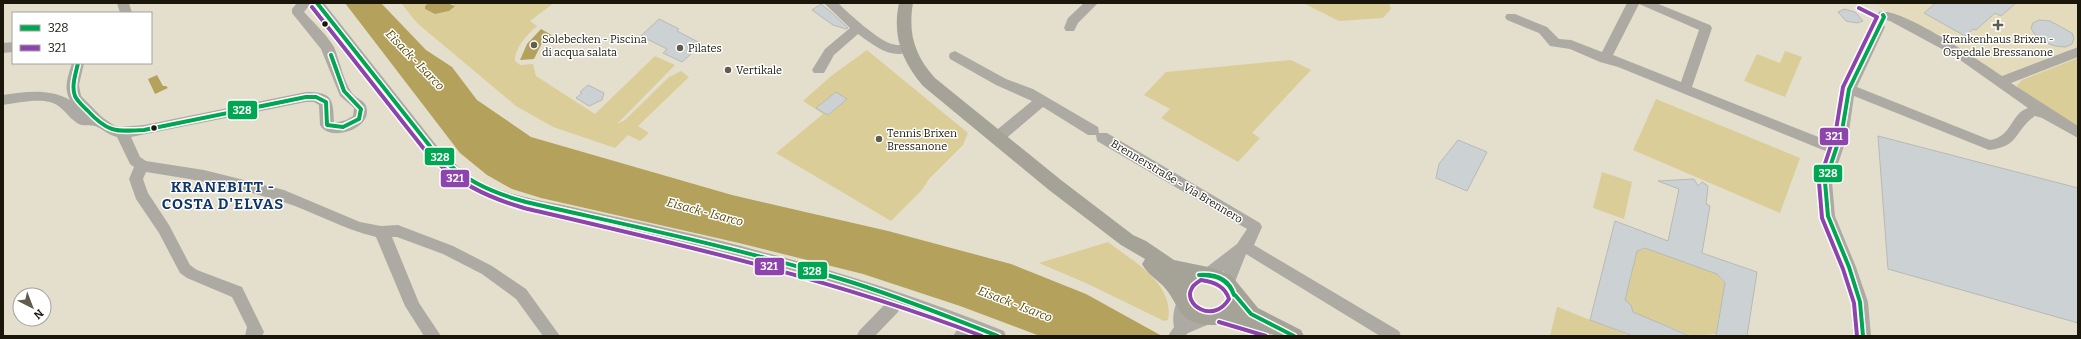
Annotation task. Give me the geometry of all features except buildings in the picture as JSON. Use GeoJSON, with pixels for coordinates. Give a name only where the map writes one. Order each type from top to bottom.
{"type":"FeatureCollection","features":[{"type":"Feature","properties":{"kind":"main road"},"geometry":{"type":"LineString","coordinates":[[906,3],[902,26],[906,49],[913,63],[929,82],[1126,240],[1134,251],[1161,272],[1193,312],[1252,324],[1283,336]]}},
{"type":"Feature","properties":{"kind":"main road"},"geometry":{"type":"LineString","coordinates":[[1126,240],[1140,246],[1168,266],[1204,274],[1216,275],[1232,289],[1251,314],[1294,336]]}},
{"type":"Feature","properties":{"kind":"main road","name":"Brennerstraße - Via Brennero"},"geometry":{"type":"LineString","coordinates":[[1184,300],[1185,285],[1194,276],[1204,274]]}},
{"type":"Feature","properties":{"kind":"main road","name":"Brennerstraße - Via Brennero"},"geometry":{"type":"LineString","coordinates":[[1214,317],[1230,310],[1234,300],[1232,289]]}},
{"type":"Feature","properties":{"kind":"street"},"geometry":{"type":"LineString","coordinates":[[78,64],[73,94],[76,100],[111,130],[122,132],[306,97],[316,97],[326,102],[326,125],[332,128],[350,125],[358,119],[361,112],[360,106],[348,96],[327,47],[298,13],[298,9],[305,3]]}},
{"type":"Feature","properties":{"kind":"street"},"geometry":{"type":"LineString","coordinates":[[317,3],[358,52],[421,136],[445,163],[474,184],[519,200],[733,251],[849,281],[898,297],[971,324],[998,336]]}},
{"type":"Feature","properties":{"kind":"street"},"geometry":{"type":"LineString","coordinates":[[830,3],[858,28],[889,49],[906,49]]}},
{"type":"Feature","properties":{"kind":"street"},"geometry":{"type":"LineString","coordinates":[[1070,28],[1072,21],[1092,3]]}},
{"type":"Feature","properties":{"kind":"street"},"geometry":{"type":"LineString","coordinates":[[1605,59],[1634,3]]}},
{"type":"Feature","properties":{"kind":"street"},"geometry":{"type":"LineString","coordinates":[[1644,3],[1706,28],[1685,89]]}},
{"type":"Feature","properties":{"kind":"street"},"geometry":{"type":"LineString","coordinates":[[1511,17],[1543,30],[1555,43],[1571,45],[1835,149]]}},
{"type":"Feature","properties":{"kind":"street"},"geometry":{"type":"LineString","coordinates":[[1863,336],[1860,302],[1849,266],[1828,216],[1825,182],[1842,131],[1849,89],[1881,21],[1893,17],[1936,39],[1958,52],[2044,113],[2078,134]]}},
{"type":"Feature","properties":{"kind":"street"},"geometry":{"type":"LineString","coordinates":[[820,70],[821,63],[840,42],[858,28]]}},
{"type":"Feature","properties":{"kind":"street"},"geometry":{"type":"LineString","coordinates":[[1999,82],[2078,52]]}},
{"type":"Feature","properties":{"kind":"street","name":"Brennerstraße - Via Brennero"},"geometry":{"type":"LineString","coordinates":[[956,56],[1001,82],[1028,92],[1255,228],[1241,249],[1232,289]]}},
{"type":"Feature","properties":{"kind":"street"},"geometry":{"type":"LineString","coordinates":[[1849,89],[1989,145],[1998,145],[2005,142],[2028,113],[2035,111],[2044,113]]}},
{"type":"Feature","properties":{"kind":"street"},"geometry":{"type":"LineString","coordinates":[[3,100],[37,97],[52,98],[64,104],[86,122],[91,123],[97,119]]}},
{"type":"Feature","properties":{"kind":"street"},"geometry":{"type":"LineString","coordinates":[[998,137],[1041,101]]}},
{"type":"Feature","properties":{"kind":"street"},"geometry":{"type":"LineString","coordinates":[[122,132],[135,160],[142,166],[204,175],[284,196],[358,227],[381,232],[398,231],[448,250],[487,270],[520,294],[552,336]]}},
{"type":"Feature","properties":{"kind":"street"},"geometry":{"type":"LineString","coordinates":[[142,166],[136,179],[141,195],[164,229],[181,263],[192,274],[237,292],[255,327],[254,336]]}},
{"type":"Feature","properties":{"kind":"street"},"geometry":{"type":"LineString","coordinates":[[381,232],[387,241],[413,306],[432,336]]}},
{"type":"Feature","properties":{"kind":"street"},"geometry":{"type":"LineString","coordinates":[[1241,249],[1393,336]]}},
{"type":"Feature","properties":{"kind":"street","name":"Brennerstraße - Via Brennero"},"geometry":{"type":"LineString","coordinates":[[1204,274],[1241,249]]}},
{"type":"Feature","properties":{"kind":"street"},"geometry":{"type":"LineString","coordinates":[[865,336],[893,306],[898,297]]}},
{"type":"Feature","properties":{"kind":"street"},"geometry":{"type":"LineString","coordinates":[[1184,300],[1180,316],[1179,332],[1214,317]]}},
{"type":"Feature","properties":{"kind":"street"},"geometry":{"type":"LineString","coordinates":[[961,336],[971,324]]}},
{"type":"Feature","properties":{"kind":"shaded area"},"geometry":{"type":"Polygon","coordinates":[[[401,3],[428,3],[425,6],[435,14],[449,11],[454,4],[447,3],[554,3],[530,21],[537,26],[519,46],[515,61],[520,65],[533,64],[536,76],[595,114],[655,56],[675,65],[617,124],[625,120],[669,77],[681,71],[689,77],[638,126],[649,133],[640,141],[628,135],[615,148],[553,127],[516,106],[417,23],[401,3]]]}},
{"type":"Feature","properties":{"kind":"shaded area"},"geometry":{"type":"Polygon","coordinates":[[[1303,3],[1389,3],[1391,9],[1383,18],[1339,21],[1303,3]]]}},
{"type":"Feature","properties":{"kind":"shaded area","name":"Krankenhaus Brixen - Ospedale Bressanone"},"geometry":{"type":"Polygon","coordinates":[[[1873,3],[2078,3],[2078,46],[2001,76],[1955,44],[1873,3]]]}},
{"type":"Feature","properties":{"kind":"shaded area","name":"Tennis Brixen Bressanone"},"geometry":{"type":"Polygon","coordinates":[[[867,50],[968,133],[963,145],[929,179],[922,190],[891,221],[776,153],[823,114],[803,101],[831,76],[867,50]]]}},
{"type":"Feature","properties":{"kind":"shaded area"},"geometry":{"type":"Polygon","coordinates":[[[1785,51],[1802,57],[1785,97],[1744,81],[1757,54],[1780,63],[1785,51]]]}},
{"type":"Feature","properties":{"kind":"shaded area"},"geometry":{"type":"Polygon","coordinates":[[[2078,58],[2078,130],[2018,88],[2017,85],[2022,80],[2078,58]]]}},
{"type":"Feature","properties":{"kind":"shaded area"},"geometry":{"type":"Polygon","coordinates":[[[1291,60],[1311,70],[1252,133],[1260,138],[1238,162],[1161,118],[1170,109],[1144,95],[1166,72],[1291,60]]]}},
{"type":"Feature","properties":{"kind":"shaded area"},"geometry":{"type":"Polygon","coordinates":[[[1656,99],[1800,158],[1780,213],[1633,150],[1656,99]]]}},
{"type":"Feature","properties":{"kind":"shaded area"},"geometry":{"type":"Polygon","coordinates":[[[1602,172],[1632,182],[1624,219],[1593,208],[1602,172]]]}},
{"type":"Feature","properties":{"kind":"shaded area"},"geometry":{"type":"Polygon","coordinates":[[[1108,242],[1150,274],[1158,284],[1165,295],[1168,307],[1168,320],[1164,321],[1088,284],[1039,263],[1108,242]]]}},
{"type":"Feature","properties":{"kind":"shaded area"},"geometry":{"type":"Polygon","coordinates":[[[1645,248],[1719,274],[1720,279],[1725,283],[1716,334],[1693,336],[1629,311],[1631,305],[1625,301],[1637,249],[1643,250],[1645,248]]]}},
{"type":"Feature","properties":{"kind":"shaded area"},"geometry":{"type":"Polygon","coordinates":[[[1558,307],[1630,336],[1550,336],[1558,307]]]}},
{"type":"Feature","properties":{"kind":"water","name":"Eisack - Isarco"},"geometry":{"type":"Polygon","coordinates":[[[345,3],[381,3],[426,50],[452,67],[477,100],[531,137],[732,195],[888,231],[1011,264],[1086,294],[1162,336],[1040,336],[960,306],[863,274],[739,243],[541,198],[512,189],[487,175],[460,153],[345,3]]]}},
{"type":"Feature","properties":{"kind":"water"},"geometry":{"type":"Polygon","coordinates":[[[428,3],[447,3],[455,6],[449,11],[435,14],[425,9],[425,6],[428,3]]]}},
{"type":"Feature","properties":{"kind":"water","name":"Solebecken - Piscina di acqua salata"},"geometry":{"type":"Polygon","coordinates":[[[541,29],[555,37],[550,42],[544,39],[534,59],[520,60],[527,44],[541,29]]]}},
{"type":"Feature","properties":{"kind":"water"},"geometry":{"type":"Polygon","coordinates":[[[157,75],[163,86],[168,88],[155,94],[148,79],[157,75]]]}},
{"type":"Feature","properties":{"kind":"transit line","name":"328"},"geometry":{"type":"LineString","coordinates":[[317,3],[433,150],[454,170],[475,184],[499,194],[526,202],[707,243],[841,279],[899,298],[998,336]]}},
{"type":"Feature","properties":{"kind":"transit line","name":"321"},"geometry":{"type":"LineString","coordinates":[[312,7],[428,154],[450,174],[472,189],[484,195],[524,208],[698,248],[813,279],[870,296],[982,336]]}},
{"type":"Feature","properties":{"kind":"transit line","name":"321"},"geometry":{"type":"LineString","coordinates":[[1857,336],[1854,303],[1843,269],[1822,218],[1819,182],[1836,130],[1843,87],[1877,17],[1859,8]]}},
{"type":"Feature","properties":{"kind":"transit line","name":"328"},"geometry":{"type":"LineString","coordinates":[[1863,336],[1860,302],[1849,267],[1828,216],[1825,182],[1842,131],[1849,89],[1884,17],[1883,15]]}},
{"type":"Feature","properties":{"kind":"transit line","name":"328"},"geometry":{"type":"LineString","coordinates":[[78,64],[73,85],[75,97],[97,121],[110,129],[120,132],[144,130],[306,97],[316,97],[326,102],[327,125],[343,127],[355,123],[361,115],[361,109],[359,105],[347,96],[344,91],[331,55]]}},
{"type":"Feature","properties":{"kind":"transit line","name":"328"},"geometry":{"type":"LineString","coordinates":[[1199,275],[1211,275],[1221,278],[1230,284],[1234,295]]}},
{"type":"Feature","properties":{"kind":"transit line","name":"328"},"geometry":{"type":"LineString","coordinates":[[1199,275],[1211,275],[1221,278],[1229,285],[1234,295]]}},
{"type":"Feature","properties":{"kind":"transit line","name":"321"},"geometry":{"type":"LineString","coordinates":[[1201,280],[1219,285],[1228,294],[1229,299],[1224,308],[1216,312],[1207,311],[1198,308],[1192,303],[1189,296],[1192,288],[1201,280]]}},
{"type":"Feature","properties":{"kind":"transit line","name":"328"},"geometry":{"type":"LineString","coordinates":[[1235,295],[1251,314],[1294,336]]}},
{"type":"Feature","properties":{"kind":"transit line","name":"321"},"geometry":{"type":"LineString","coordinates":[[1219,322],[1266,336]]}},
{"type":"Feature","properties":{"kind":"place","name":"Krankenhaus Brixen - Ospedale Bressanone"},"geometry":{"type":"Point","coordinates":[1998,25]}},
{"type":"Feature","properties":{"kind":"place","name":"Solebecken - Piscina di acqua salata"},"geometry":{"type":"Point","coordinates":[534,45]}},
{"type":"Feature","properties":{"kind":"place","name":"Pilates"},"geometry":{"type":"Point","coordinates":[680,48]}},
{"type":"Feature","properties":{"kind":"place","name":"Vertikale"},"geometry":{"type":"Point","coordinates":[728,70]}},
{"type":"Feature","properties":{"kind":"place","name":"Tennis Brixen Bressanone"},"geometry":{"type":"Point","coordinates":[879,139]}},
{"type":"Feature","properties":{"kind":"district","name":"KRANEBITT - COSTA D'ELVAS"},"geometry":{"type":"Point","coordinates":[223,196]}}]}
